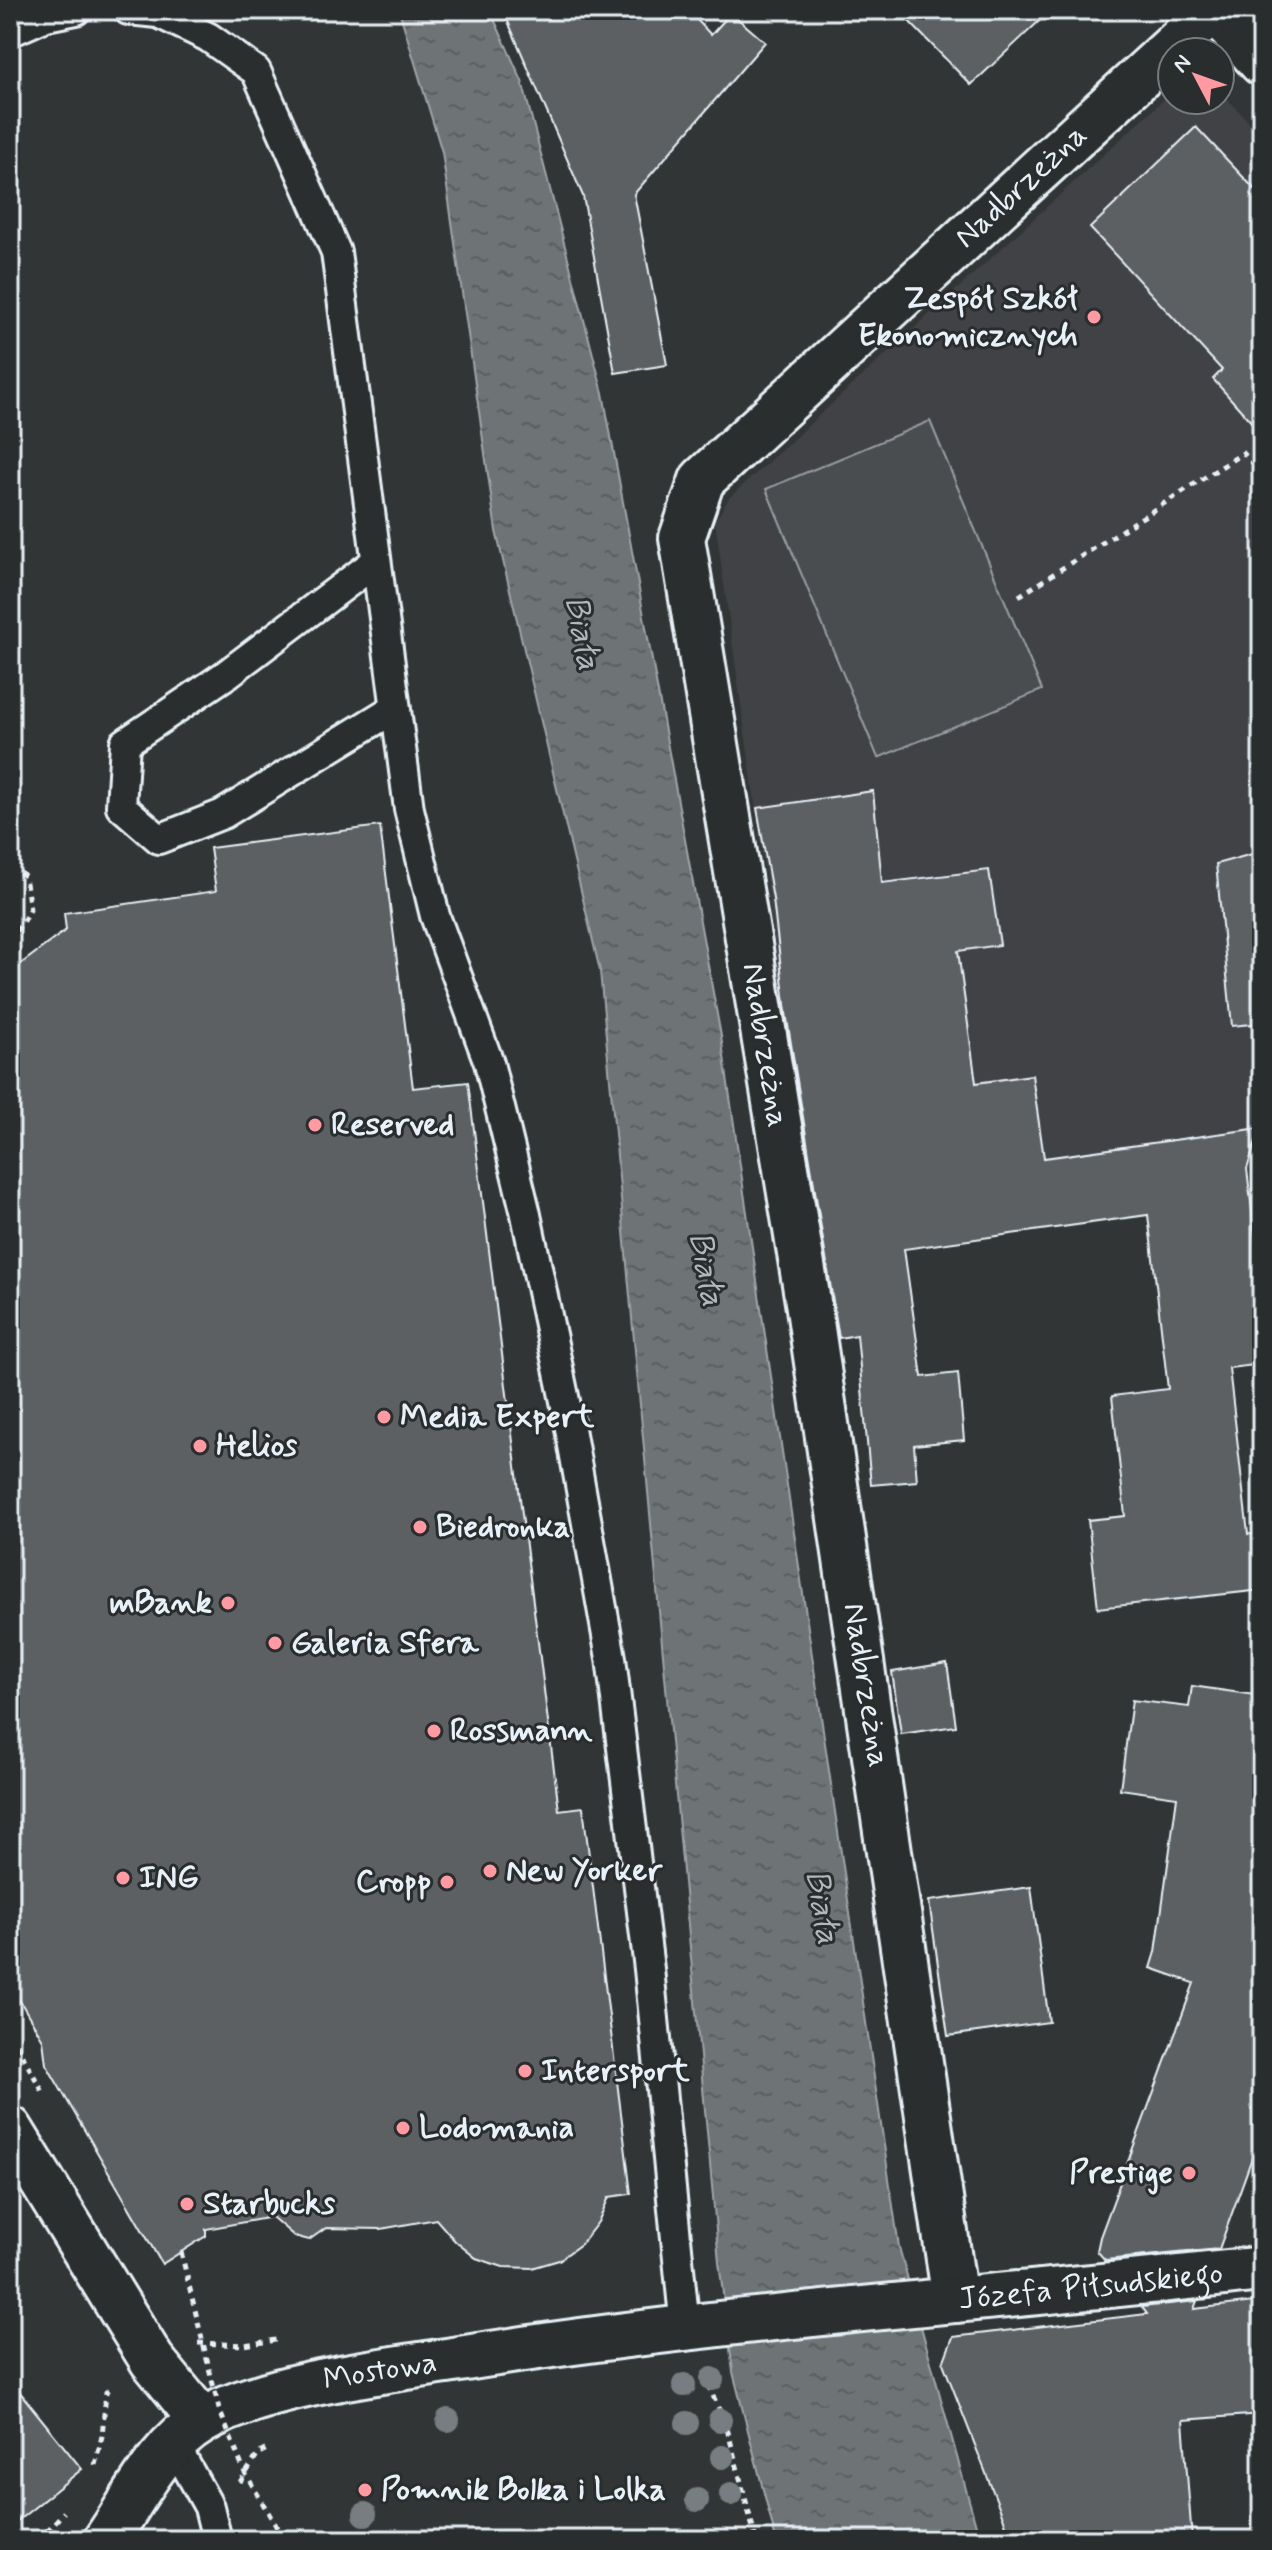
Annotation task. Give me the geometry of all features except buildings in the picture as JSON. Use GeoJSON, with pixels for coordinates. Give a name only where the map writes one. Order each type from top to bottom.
{"type":"FeatureCollection","features":[{"type":"Feature","properties":{"kind":"street"},"geometry":{"type":"LineString","coordinates":[[1213,10],[1262,63]]}},
{"type":"Feature","properties":{"kind":"street","name":"Nadbrzeżna"},"geometry":{"type":"LineString","coordinates":[[937,2302],[809,1308],[682,538],[702,480],[1213,10]]}},
{"type":"Feature","properties":{"kind":"street"},"geometry":{"type":"LineString","coordinates":[[10,2129],[152,2360],[188,2433]]}},
{"type":"Feature","properties":{"kind":"street","name":"Józefa Piłsudskiego"},"geometry":{"type":"LineString","coordinates":[[692,2347],[937,2302],[1262,2269]]}},
{"type":"Feature","properties":{"kind":"street","name":"Mostowa"},"geometry":{"type":"LineString","coordinates":[[118,2532],[143,2481],[188,2433],[263,2398],[351,2376],[515,2349],[692,2347]]}},
{"type":"Feature","properties":{"kind":"lane"},"geometry":{"type":"LineString","coordinates":[[10,32],[46,16],[76,10]]}},
{"type":"Feature","properties":{"kind":"lane"},"geometry":{"type":"LineString","coordinates":[[128,10],[158,13],[208,37],[256,71],[336,252],[374,563],[409,809],[435,916],[489,1063],[525,1210],[577,1465],[611,1658],[692,2347]]}},
{"type":"Feature","properties":{"kind":"lane"},"geometry":{"type":"LineString","coordinates":[[374,563],[227,674],[125,743],[121,806],[159,839],[223,814],[395,708]]}},
{"type":"Feature","properties":{"kind":"lane"},"geometry":{"type":"LineString","coordinates":[[188,2433],[217,2540]]}},
{"type":"Feature","properties":{"kind":"path"},"geometry":{"type":"LineString","coordinates":[[1019,596],[1243,453],[1262,472]]}},
{"type":"Feature","properties":{"kind":"path"},"geometry":{"type":"LineString","coordinates":[[10,866],[25,876],[30,910],[10,941]]}},
{"type":"Feature","properties":{"kind":"path"},"geometry":{"type":"LineString","coordinates":[[181,2252],[219,2409],[244,2471],[279,2531]]}},
{"type":"Feature","properties":{"kind":"path"},"geometry":{"type":"LineString","coordinates":[[692,2347],[726,2424],[756,2540]]}},
{"type":"Feature","properties":{"kind":"path"},"geometry":{"type":"LineString","coordinates":[[237,2486],[259,2453],[279,2443]]}},
{"type":"Feature","properties":{"kind":"shaded area"},"geometry":{"type":"Polygon","coordinates":[[[1156,107],[1156,116],[1236,116],[1236,108],[1262,136],[1262,762],[1256,773],[1262,791],[1262,1171],[1247,1170],[1241,1131],[810,1191],[715,521],[729,498],[1156,107]]]}},
{"type":"Feature","properties":{"kind":"shaded area"},"geometry":{"type":"Polygon","coordinates":[[[930,421],[1042,690],[878,758],[766,489],[930,421]]]}},
{"type":"Feature","properties":{"kind":"water","name":"Biała"},"geometry":{"type":"Polygon","coordinates":[[[399,10],[490,10],[522,81],[603,393],[721,1036],[899,2247],[980,2540],[776,2540],[733,2372],[719,2262],[600,971],[496,531],[442,152],[399,10]]]}},
{"type":"Feature","properties":{"kind":"place","name":"Zespół Szkół Ekonomicznych"},"geometry":{"type":"Point","coordinates":[1094,317]}},
{"type":"Feature","properties":{"kind":"place","name":"Reserved"},"geometry":{"type":"Point","coordinates":[315,1125]}},
{"type":"Feature","properties":{"kind":"place","name":"Media Expert"},"geometry":{"type":"Point","coordinates":[384,1417]}},
{"type":"Feature","properties":{"kind":"place","name":"Helios"},"geometry":{"type":"Point","coordinates":[200,1446]}},
{"type":"Feature","properties":{"kind":"place","name":"Biedronka"},"geometry":{"type":"Point","coordinates":[420,1527]}},
{"type":"Feature","properties":{"kind":"place","name":"mBank"},"geometry":{"type":"Point","coordinates":[228,1603]}},
{"type":"Feature","properties":{"kind":"place","name":"Galeria Sfera"},"geometry":{"type":"Point","coordinates":[275,1643]}},
{"type":"Feature","properties":{"kind":"place","name":"Rossmann"},"geometry":{"type":"Point","coordinates":[434,1731]}},
{"type":"Feature","properties":{"kind":"place","name":"New Yorker"},"geometry":{"type":"Point","coordinates":[490,1871]}},
{"type":"Feature","properties":{"kind":"place","name":"ING"},"geometry":{"type":"Point","coordinates":[123,1878]}},
{"type":"Feature","properties":{"kind":"place","name":"Cropp"},"geometry":{"type":"Point","coordinates":[447,1882]}},
{"type":"Feature","properties":{"kind":"place","name":"Intersport"},"geometry":{"type":"Point","coordinates":[525,2071]}},
{"type":"Feature","properties":{"kind":"place","name":"Lodomania"},"geometry":{"type":"Point","coordinates":[403,2128]}},
{"type":"Feature","properties":{"kind":"place","name":"Prestige"},"geometry":{"type":"Point","coordinates":[1189,2173]}},
{"type":"Feature","properties":{"kind":"place","name":"Starbucks"},"geometry":{"type":"Point","coordinates":[187,2204]}},
{"type":"Feature","properties":{"kind":"place","name":"Pomnik Bolka i Lolka"},"geometry":{"type":"Point","coordinates":[365,2490]}}]}
